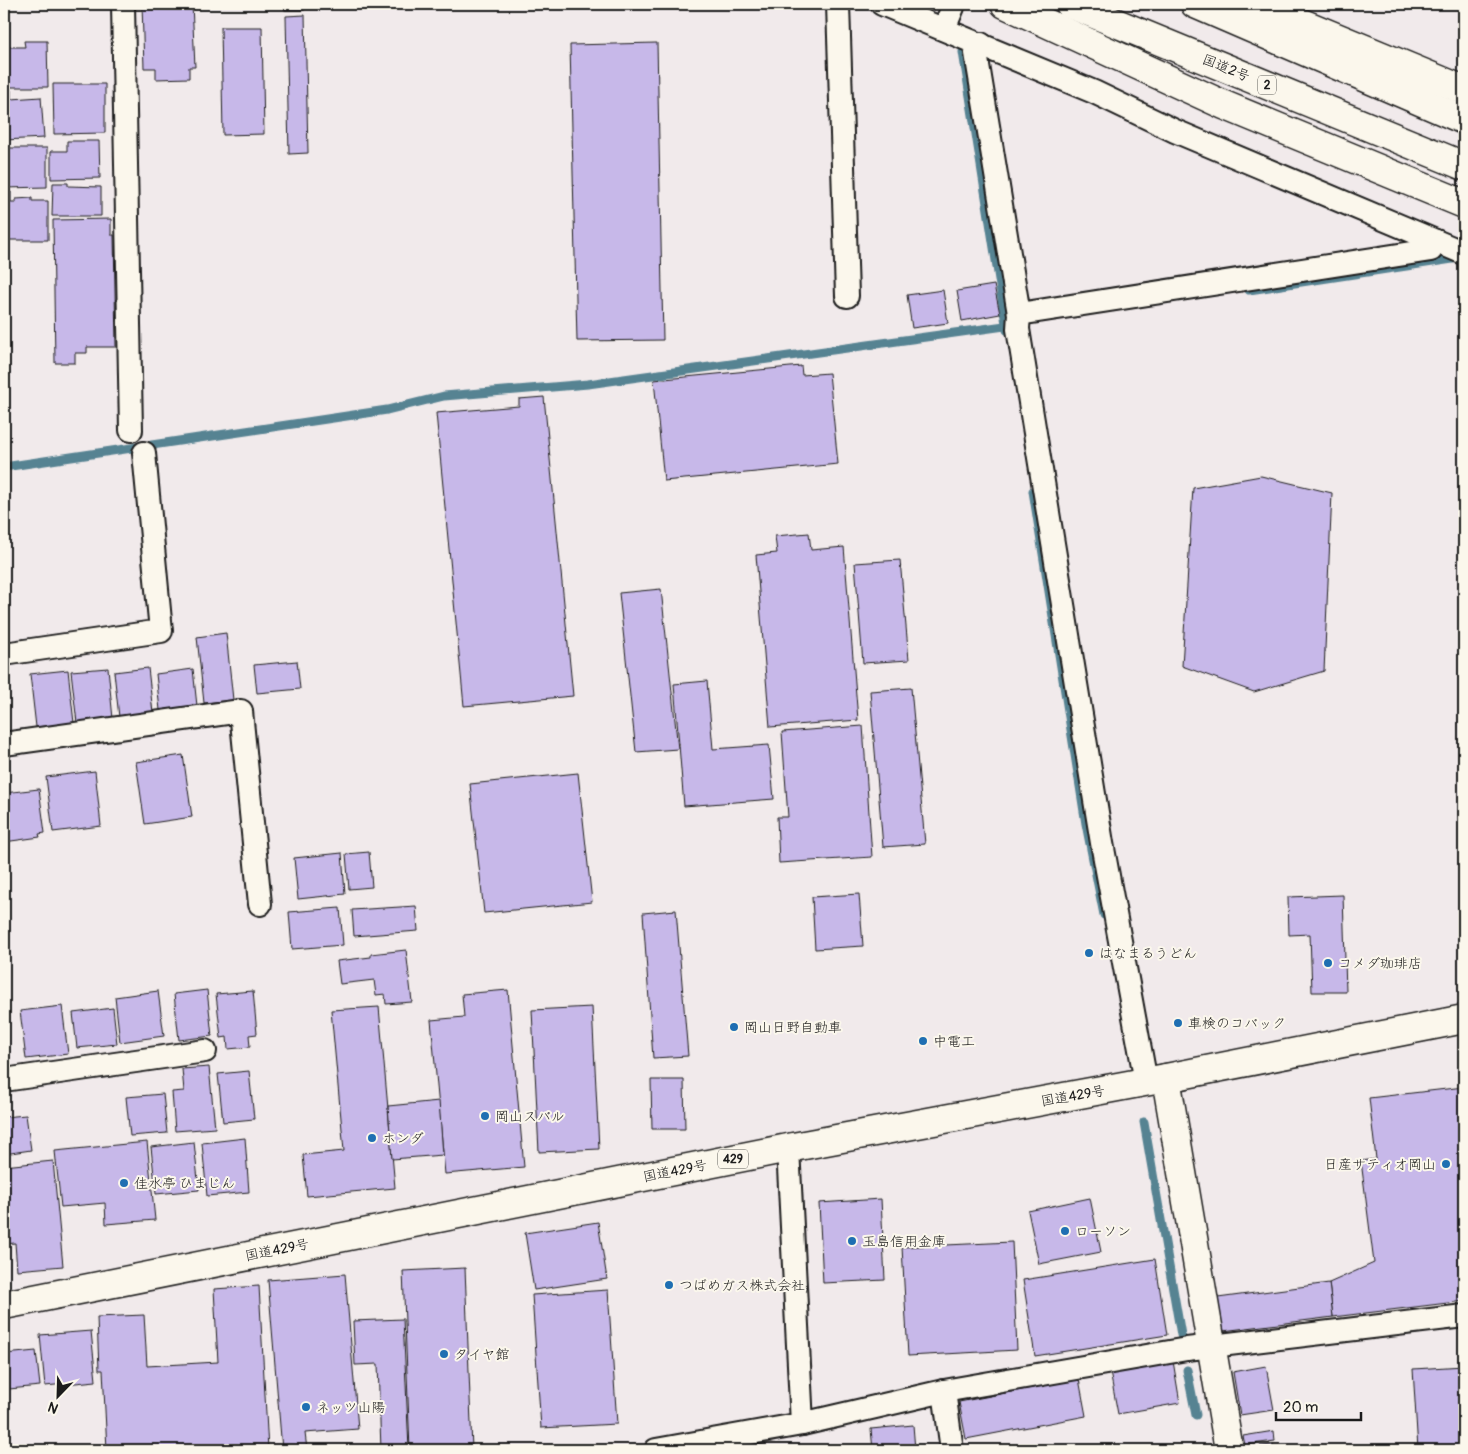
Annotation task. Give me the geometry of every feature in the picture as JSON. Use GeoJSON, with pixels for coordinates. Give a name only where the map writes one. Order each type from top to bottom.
{"type":"FeatureCollection","features":[{"type":"Feature","properties":{"kind":"main road"},"geometry":{"type":"LineString","coordinates":[[1005,4],[1224,105],[1464,204]]}},
{"type":"Feature","properties":{"kind":"main road","name":"国道2号"},"geometry":{"type":"LineString","coordinates":[[1070,4],[1464,166]]}},
{"type":"Feature","properties":{"kind":"main road"},"geometry":{"type":"LineString","coordinates":[[1195,4],[1464,120]]}},
{"type":"Feature","properties":{"kind":"main road"},"geometry":{"type":"LineString","coordinates":[[1256,4],[1464,90]]}},
{"type":"Feature","properties":{"kind":"main road","name":"国道429号"},"geometry":{"type":"LineString","coordinates":[[4,1305],[788,1148],[1156,1080],[1464,1019]]}},
{"type":"Feature","properties":{"kind":"main road"},"geometry":{"type":"LineString","coordinates":[[1156,1080],[1213,1346],[1229,1450]]}},
{"type":"Feature","properties":{"kind":"street"},"geometry":{"type":"LineString","coordinates":[[123,4],[131,430]]}},
{"type":"Feature","properties":{"kind":"street"},"geometry":{"type":"LineString","coordinates":[[838,4],[847,296]]}},
{"type":"Feature","properties":{"kind":"street"},"geometry":{"type":"LineString","coordinates":[[882,4],[1094,92],[1175,131],[1464,253]]}},
{"type":"Feature","properties":{"kind":"street"},"geometry":{"type":"LineString","coordinates":[[944,29],[953,7]]}},
{"type":"Feature","properties":{"kind":"street"},"geometry":{"type":"LineString","coordinates":[[980,44],[976,53],[1102,843],[1156,1080]]}},
{"type":"Feature","properties":{"kind":"street"},"geometry":{"type":"LineString","coordinates":[[1018,321],[1431,250],[1436,241]]}},
{"type":"Feature","properties":{"kind":"street"},"geometry":{"type":"LineString","coordinates":[[4,654],[161,630],[144,453]]}},
{"type":"Feature","properties":{"kind":"street"},"geometry":{"type":"LineString","coordinates":[[4,744],[241,710],[260,904]]}},
{"type":"Feature","properties":{"kind":"street"},"geometry":{"type":"LineString","coordinates":[[4,1080],[205,1051]]}},
{"type":"Feature","properties":{"kind":"street"},"geometry":{"type":"LineString","coordinates":[[788,1148],[802,1424]]}},
{"type":"Feature","properties":{"kind":"street"},"geometry":{"type":"LineString","coordinates":[[656,1450],[802,1424],[944,1391],[1213,1346],[1464,1316]]}},
{"type":"Feature","properties":{"kind":"street"},"geometry":{"type":"LineString","coordinates":[[944,1391],[952,1450]]}},
{"type":"Feature","properties":{"kind":"building"},"geometry":{"type":"Polygon","coordinates":[[[142,4],[192,4],[195,67],[189,67],[189,78],[156,79],[156,68],[144,68],[142,4]]]}},
{"type":"Feature","properties":{"kind":"building"},"geometry":{"type":"Polygon","coordinates":[[[285,4],[304,4],[304,10],[285,10],[285,4]]]}},
{"type":"Feature","properties":{"kind":"building"},"geometry":{"type":"Polygon","coordinates":[[[305,15],[308,153],[289,154],[286,16],[305,15]]]}},
{"type":"Feature","properties":{"kind":"building"},"geometry":{"type":"Polygon","coordinates":[[[221,27],[262,27],[264,134],[223,135],[221,27]]]}},
{"type":"Feature","properties":{"kind":"building"},"geometry":{"type":"Polygon","coordinates":[[[24,41],[47,41],[48,87],[4,87],[4,47],[25,47],[24,41]]]}},
{"type":"Feature","properties":{"kind":"building"},"geometry":{"type":"Polygon","coordinates":[[[657,43],[663,340],[577,341],[570,45],[657,43]]]}},
{"type":"Feature","properties":{"kind":"building"},"geometry":{"type":"Polygon","coordinates":[[[53,84],[105,84],[105,133],[54,134],[53,84]]]}},
{"type":"Feature","properties":{"kind":"building"},"geometry":{"type":"Polygon","coordinates":[[[4,90],[11,90],[11,99],[41,97],[44,138],[4,140],[4,90]]]}},
{"type":"Feature","properties":{"kind":"building"},"geometry":{"type":"Polygon","coordinates":[[[67,141],[99,141],[100,178],[51,179],[51,151],[67,151],[67,141]]]}},
{"type":"Feature","properties":{"kind":"building"},"geometry":{"type":"Polygon","coordinates":[[[4,148],[47,148],[47,187],[4,188],[4,148]]]}},
{"type":"Feature","properties":{"kind":"building"},"geometry":{"type":"Polygon","coordinates":[[[53,183],[68,183],[68,186],[101,187],[101,216],[52,216],[53,183]]]}},
{"type":"Feature","properties":{"kind":"building"},"geometry":{"type":"Polygon","coordinates":[[[4,192],[11,192],[11,202],[16,202],[16,199],[32,198],[32,201],[48,201],[48,240],[6,240],[6,234],[4,234],[4,192]]]}},
{"type":"Feature","properties":{"kind":"building"},"geometry":{"type":"Polygon","coordinates":[[[111,219],[111,235],[114,235],[116,347],[87,347],[87,353],[75,353],[75,363],[55,363],[53,220],[111,219]]]}},
{"type":"Feature","properties":{"kind":"building"},"geometry":{"type":"Polygon","coordinates":[[[994,285],[1000,314],[962,321],[957,291],[994,285]]]}},
{"type":"Feature","properties":{"kind":"building"},"geometry":{"type":"Polygon","coordinates":[[[943,290],[948,323],[912,328],[907,295],[943,290]]]}},
{"type":"Feature","properties":{"kind":"building"},"geometry":{"type":"Polygon","coordinates":[[[801,366],[802,375],[829,373],[838,464],[664,481],[654,380],[801,366]]]}},
{"type":"Feature","properties":{"kind":"building"},"geometry":{"type":"Polygon","coordinates":[[[544,397],[573,696],[464,706],[436,413],[519,406],[519,399],[544,397]]]}},
{"type":"Feature","properties":{"kind":"building"},"geometry":{"type":"Polygon","coordinates":[[[1261,476],[1332,493],[1324,671],[1254,692],[1182,666],[1193,488],[1261,476]]]}},
{"type":"Feature","properties":{"kind":"building"},"geometry":{"type":"Polygon","coordinates":[[[809,533],[811,550],[844,547],[858,720],[770,727],[756,555],[777,553],[775,536],[809,533]]]}},
{"type":"Feature","properties":{"kind":"building"},"geometry":{"type":"Polygon","coordinates":[[[900,560],[909,660],[863,663],[855,563],[900,560]]]}},
{"type":"Feature","properties":{"kind":"building"},"geometry":{"type":"Polygon","coordinates":[[[661,589],[678,749],[636,752],[619,593],[661,589]]]}},
{"type":"Feature","properties":{"kind":"building"},"geometry":{"type":"Polygon","coordinates":[[[226,633],[233,700],[204,703],[197,637],[226,633]]]}},
{"type":"Feature","properties":{"kind":"building"},"geometry":{"type":"Polygon","coordinates":[[[297,661],[300,689],[257,693],[254,665],[297,661]]]}},
{"type":"Feature","properties":{"kind":"building"},"geometry":{"type":"Polygon","coordinates":[[[108,668],[113,719],[77,723],[71,671],[108,668]]]}},
{"type":"Feature","properties":{"kind":"building"},"geometry":{"type":"Polygon","coordinates":[[[148,668],[153,713],[119,717],[114,672],[148,668]]]}},
{"type":"Feature","properties":{"kind":"building"},"geometry":{"type":"Polygon","coordinates":[[[193,669],[197,706],[160,710],[156,674],[193,669]]]}},
{"type":"Feature","properties":{"kind":"building"},"geometry":{"type":"Polygon","coordinates":[[[68,670],[74,723],[36,727],[30,674],[68,670]]]}},
{"type":"Feature","properties":{"kind":"building"},"geometry":{"type":"Polygon","coordinates":[[[707,681],[713,749],[769,745],[774,799],[684,806],[674,684],[707,681]]]}},
{"type":"Feature","properties":{"kind":"building"},"geometry":{"type":"Polygon","coordinates":[[[911,688],[925,844],[883,847],[870,691],[911,688]]]}},
{"type":"Feature","properties":{"kind":"building"},"geometry":{"type":"Polygon","coordinates":[[[863,726],[872,857],[779,863],[777,817],[788,817],[782,732],[863,726]]]}},
{"type":"Feature","properties":{"kind":"building"},"geometry":{"type":"Polygon","coordinates":[[[183,755],[192,817],[145,824],[136,762],[183,755]]]}},
{"type":"Feature","properties":{"kind":"building"},"geometry":{"type":"Polygon","coordinates":[[[95,771],[101,826],[53,832],[46,777],[95,771]]]}},
{"type":"Feature","properties":{"kind":"building"},"geometry":{"type":"Polygon","coordinates":[[[578,773],[592,902],[484,913],[470,784],[578,773]]]}},
{"type":"Feature","properties":{"kind":"building"},"geometry":{"type":"Polygon","coordinates":[[[39,789],[45,833],[39,834],[40,837],[4,842],[4,793],[39,789]]]}},
{"type":"Feature","properties":{"kind":"building"},"geometry":{"type":"Polygon","coordinates":[[[369,852],[372,887],[349,889],[346,854],[369,852]]]}},
{"type":"Feature","properties":{"kind":"building"},"geometry":{"type":"Polygon","coordinates":[[[342,853],[345,894],[298,899],[294,858],[342,853]]]}},
{"type":"Feature","properties":{"kind":"building"},"geometry":{"type":"Polygon","coordinates":[[[859,894],[863,946],[815,949],[812,897],[859,894]]]}},
{"type":"Feature","properties":{"kind":"building","name":"コメダ珈琲店"},"geometry":{"type":"Polygon","coordinates":[[[1343,895],[1346,992],[1312,992],[1310,934],[1289,935],[1288,897],[1343,895]]]}},
{"type":"Feature","properties":{"kind":"building"},"geometry":{"type":"Polygon","coordinates":[[[416,906],[418,931],[354,936],[352,910],[416,906]]]}},
{"type":"Feature","properties":{"kind":"building"},"geometry":{"type":"Polygon","coordinates":[[[340,908],[343,945],[292,949],[289,912],[340,908]]]}},
{"type":"Feature","properties":{"kind":"building"},"geometry":{"type":"Polygon","coordinates":[[[676,910],[688,1056],[653,1058],[643,913],[676,910]]]}},
{"type":"Feature","properties":{"kind":"building"},"geometry":{"type":"Polygon","coordinates":[[[406,950],[412,1002],[386,1004],[385,994],[376,995],[374,980],[340,984],[337,961],[371,957],[371,954],[406,950]]]}},
{"type":"Feature","properties":{"kind":"building"},"geometry":{"type":"Polygon","coordinates":[[[207,990],[212,1036],[179,1040],[174,994],[207,990]]]}},
{"type":"Feature","properties":{"kind":"building"},"geometry":{"type":"Polygon","coordinates":[[[508,990],[524,1167],[445,1174],[431,1020],[464,1017],[462,994],[508,990]]]}},
{"type":"Feature","properties":{"kind":"building"},"geometry":{"type":"Polygon","coordinates":[[[158,991],[164,1036],[120,1042],[115,997],[158,991]]]}},
{"type":"Feature","properties":{"kind":"building"},"geometry":{"type":"Polygon","coordinates":[[[253,991],[257,1034],[249,1035],[250,1047],[228,1049],[227,1037],[221,1038],[216,994],[253,991]]]}},
{"type":"Feature","properties":{"kind":"building"},"geometry":{"type":"Polygon","coordinates":[[[62,1006],[68,1054],[26,1059],[20,1011],[62,1006]]]}},
{"type":"Feature","properties":{"kind":"building"},"geometry":{"type":"Polygon","coordinates":[[[379,1007],[395,1188],[307,1196],[303,1155],[344,1151],[331,1010],[379,1007]]]}},
{"type":"Feature","properties":{"kind":"building"},"geometry":{"type":"Polygon","coordinates":[[[592,1007],[599,1149],[539,1152],[532,1010],[592,1007]]]}},
{"type":"Feature","properties":{"kind":"building"},"geometry":{"type":"Polygon","coordinates":[[[113,1008],[117,1044],[77,1048],[73,1013],[113,1008]]]}},
{"type":"Feature","properties":{"kind":"building"},"geometry":{"type":"Polygon","coordinates":[[[209,1067],[215,1128],[175,1131],[172,1092],[184,1091],[182,1069],[209,1067]]]}},
{"type":"Feature","properties":{"kind":"building"},"geometry":{"type":"Polygon","coordinates":[[[249,1071],[254,1119],[223,1122],[218,1074],[249,1071]]]}},
{"type":"Feature","properties":{"kind":"building"},"geometry":{"type":"Polygon","coordinates":[[[651,1080],[684,1080],[685,1129],[652,1129],[651,1080]]]}},
{"type":"Feature","properties":{"kind":"building"},"geometry":{"type":"Polygon","coordinates":[[[1464,1087],[1464,1301],[1333,1317],[1329,1283],[1374,1263],[1361,1161],[1376,1159],[1369,1098],[1464,1087]]]}},
{"type":"Feature","properties":{"kind":"building"},"geometry":{"type":"Polygon","coordinates":[[[163,1094],[167,1133],[130,1136],[126,1097],[163,1094]]]}},
{"type":"Feature","properties":{"kind":"building"},"geometry":{"type":"Polygon","coordinates":[[[439,1101],[443,1155],[392,1159],[388,1106],[439,1101]]]}},
{"type":"Feature","properties":{"kind":"building"},"geometry":{"type":"Polygon","coordinates":[[[26,1115],[31,1150],[4,1154],[4,1117],[26,1115]]]}},
{"type":"Feature","properties":{"kind":"building"},"geometry":{"type":"Polygon","coordinates":[[[245,1138],[249,1192],[207,1196],[202,1143],[245,1138]]]}},
{"type":"Feature","properties":{"kind":"building"},"geometry":{"type":"Polygon","coordinates":[[[147,1142],[155,1220],[106,1224],[105,1203],[61,1207],[55,1151],[147,1142]]]}},
{"type":"Feature","properties":{"kind":"building"},"geometry":{"type":"Polygon","coordinates":[[[194,1142],[199,1190],[156,1194],[151,1147],[194,1142]]]}},
{"type":"Feature","properties":{"kind":"building"},"geometry":{"type":"Polygon","coordinates":[[[53,1161],[63,1266],[17,1270],[15,1243],[4,1244],[4,1166],[53,1161]]]}},
{"type":"Feature","properties":{"kind":"building","name":"ローソン"},"geometry":{"type":"Polygon","coordinates":[[[1090,1198],[1101,1252],[1039,1264],[1028,1211],[1090,1198]]]}},
{"type":"Feature","properties":{"kind":"building","name":"玉島信用金庫"},"geometry":{"type":"Polygon","coordinates":[[[881,1199],[885,1280],[823,1283],[819,1203],[881,1199]]]}},
{"type":"Feature","properties":{"kind":"building"},"geometry":{"type":"Polygon","coordinates":[[[598,1222],[607,1279],[534,1290],[525,1233],[598,1222]]]}},
{"type":"Feature","properties":{"kind":"building"},"geometry":{"type":"Polygon","coordinates":[[[1012,1242],[1017,1350],[908,1356],[902,1247],[1012,1242]]]}},
{"type":"Feature","properties":{"kind":"building"},"geometry":{"type":"Polygon","coordinates":[[[1155,1259],[1167,1335],[1035,1356],[1023,1280],[1155,1259]]]}},
{"type":"Feature","properties":{"kind":"building"},"geometry":{"type":"Polygon","coordinates":[[[465,1268],[472,1450],[410,1450],[403,1271],[465,1268]]]}},
{"type":"Feature","properties":{"kind":"building"},"geometry":{"type":"Polygon","coordinates":[[[345,1274],[358,1429],[305,1433],[307,1450],[282,1450],[268,1280],[345,1274]]]}},
{"type":"Feature","properties":{"kind":"building"},"geometry":{"type":"Polygon","coordinates":[[[1329,1283],[1333,1317],[1223,1331],[1218,1298],[1329,1283]]]}},
{"type":"Feature","properties":{"kind":"building"},"geometry":{"type":"Polygon","coordinates":[[[259,1286],[268,1450],[107,1450],[103,1370],[99,1370],[97,1317],[144,1315],[147,1366],[218,1362],[214,1289],[259,1286]]]}},
{"type":"Feature","properties":{"kind":"building"},"geometry":{"type":"Polygon","coordinates":[[[608,1290],[617,1424],[541,1428],[532,1295],[608,1290]]]}},
{"type":"Feature","properties":{"kind":"building"},"geometry":{"type":"Polygon","coordinates":[[[403,1319],[409,1450],[381,1450],[378,1364],[355,1365],[353,1321],[403,1319]]]}},
{"type":"Feature","properties":{"kind":"building"},"geometry":{"type":"Polygon","coordinates":[[[91,1331],[96,1381],[45,1386],[40,1335],[91,1331]]]}},
{"type":"Feature","properties":{"kind":"building"},"geometry":{"type":"Polygon","coordinates":[[[36,1351],[40,1386],[9,1389],[5,1354],[36,1351]]]}},
{"type":"Feature","properties":{"kind":"building"},"geometry":{"type":"Polygon","coordinates":[[[1173,1361],[1180,1403],[1118,1414],[1110,1372],[1173,1361]]]}},
{"type":"Feature","properties":{"kind":"building"},"geometry":{"type":"Polygon","coordinates":[[[1266,1366],[1274,1410],[1240,1415],[1233,1372],[1266,1366]]]}},
{"type":"Feature","properties":{"kind":"building"},"geometry":{"type":"Polygon","coordinates":[[[1464,1366],[1464,1450],[1418,1450],[1413,1369],[1464,1366]]]}},
{"type":"Feature","properties":{"kind":"building"},"geometry":{"type":"Polygon","coordinates":[[[4,1367],[6,1367],[9,1389],[4,1390],[4,1367]]]}},
{"type":"Feature","properties":{"kind":"building"},"geometry":{"type":"Polygon","coordinates":[[[1079,1379],[1086,1416],[966,1439],[959,1402],[1079,1379]]]}},
{"type":"Feature","properties":{"kind":"building"},"geometry":{"type":"Polygon","coordinates":[[[913,1425],[915,1450],[873,1450],[871,1429],[913,1425]]]}},
{"type":"Feature","properties":{"kind":"building"},"geometry":{"type":"Polygon","coordinates":[[[1274,1431],[1275,1441],[1245,1445],[1243,1436],[1274,1431]]]}},
{"type":"Feature","properties":{"kind":"building"},"geometry":{"type":"Polygon","coordinates":[[[1274,1445],[1275,1450],[1261,1450],[1260,1446],[1274,1445]]]}},
{"type":"Feature","properties":{"kind":"waterway"},"geometry":{"type":"LineString","coordinates":[[963,52],[1007,330]]}},
{"type":"Feature","properties":{"kind":"waterway"},"geometry":{"type":"LineString","coordinates":[[1249,290],[1459,258]]}},
{"type":"Feature","properties":{"kind":"waterway"},"geometry":{"type":"LineString","coordinates":[[4,467],[387,410],[444,396],[588,384],[1019,324]]}},
{"type":"Feature","properties":{"kind":"waterway"},"geometry":{"type":"LineString","coordinates":[[1033,491],[1086,824],[1104,915]]}},
{"type":"Feature","properties":{"kind":"waterway"},"geometry":{"type":"LineString","coordinates":[[1144,1122],[1181,1335]]}},
{"type":"Feature","properties":{"kind":"waterway"},"geometry":{"type":"LineString","coordinates":[[1187,1370],[1196,1415]]}},
{"type":"Feature","properties":{"kind":"place","name":"はなまるうどん"},"geometry":{"type":"Point","coordinates":[1089,953]}},
{"type":"Feature","properties":{"kind":"place","name":"コメダ珈琲店"},"geometry":{"type":"Point","coordinates":[1328,963]}},
{"type":"Feature","properties":{"kind":"place","name":"車検のコバック"},"geometry":{"type":"Point","coordinates":[1178,1023]}},
{"type":"Feature","properties":{"kind":"place","name":"岡山日野自動車"},"geometry":{"type":"Point","coordinates":[734,1027]}},
{"type":"Feature","properties":{"kind":"place","name":"中電工"},"geometry":{"type":"Point","coordinates":[923,1041]}},
{"type":"Feature","properties":{"kind":"place","name":"岡山スバル"},"geometry":{"type":"Point","coordinates":[485,1116]}},
{"type":"Feature","properties":{"kind":"place","name":"ホンダ"},"geometry":{"type":"Point","coordinates":[372,1138]}},
{"type":"Feature","properties":{"kind":"place","name":"日産サティオ岡山"},"geometry":{"type":"Point","coordinates":[1446,1164]}},
{"type":"Feature","properties":{"kind":"place","name":"佳水亭 ひまじん"},"geometry":{"type":"Point","coordinates":[124,1183]}},
{"type":"Feature","properties":{"kind":"place","name":"ローソン"},"geometry":{"type":"Point","coordinates":[1065,1231]}},
{"type":"Feature","properties":{"kind":"place","name":"玉島信用金庫"},"geometry":{"type":"Point","coordinates":[852,1241]}},
{"type":"Feature","properties":{"kind":"place","name":"つばめガス株式会社"},"geometry":{"type":"Point","coordinates":[669,1285]}},
{"type":"Feature","properties":{"kind":"place","name":"タイヤ館"},"geometry":{"type":"Point","coordinates":[444,1354]}},
{"type":"Feature","properties":{"kind":"place","name":"ネッツ山陽"},"geometry":{"type":"Point","coordinates":[306,1407]}}]}
